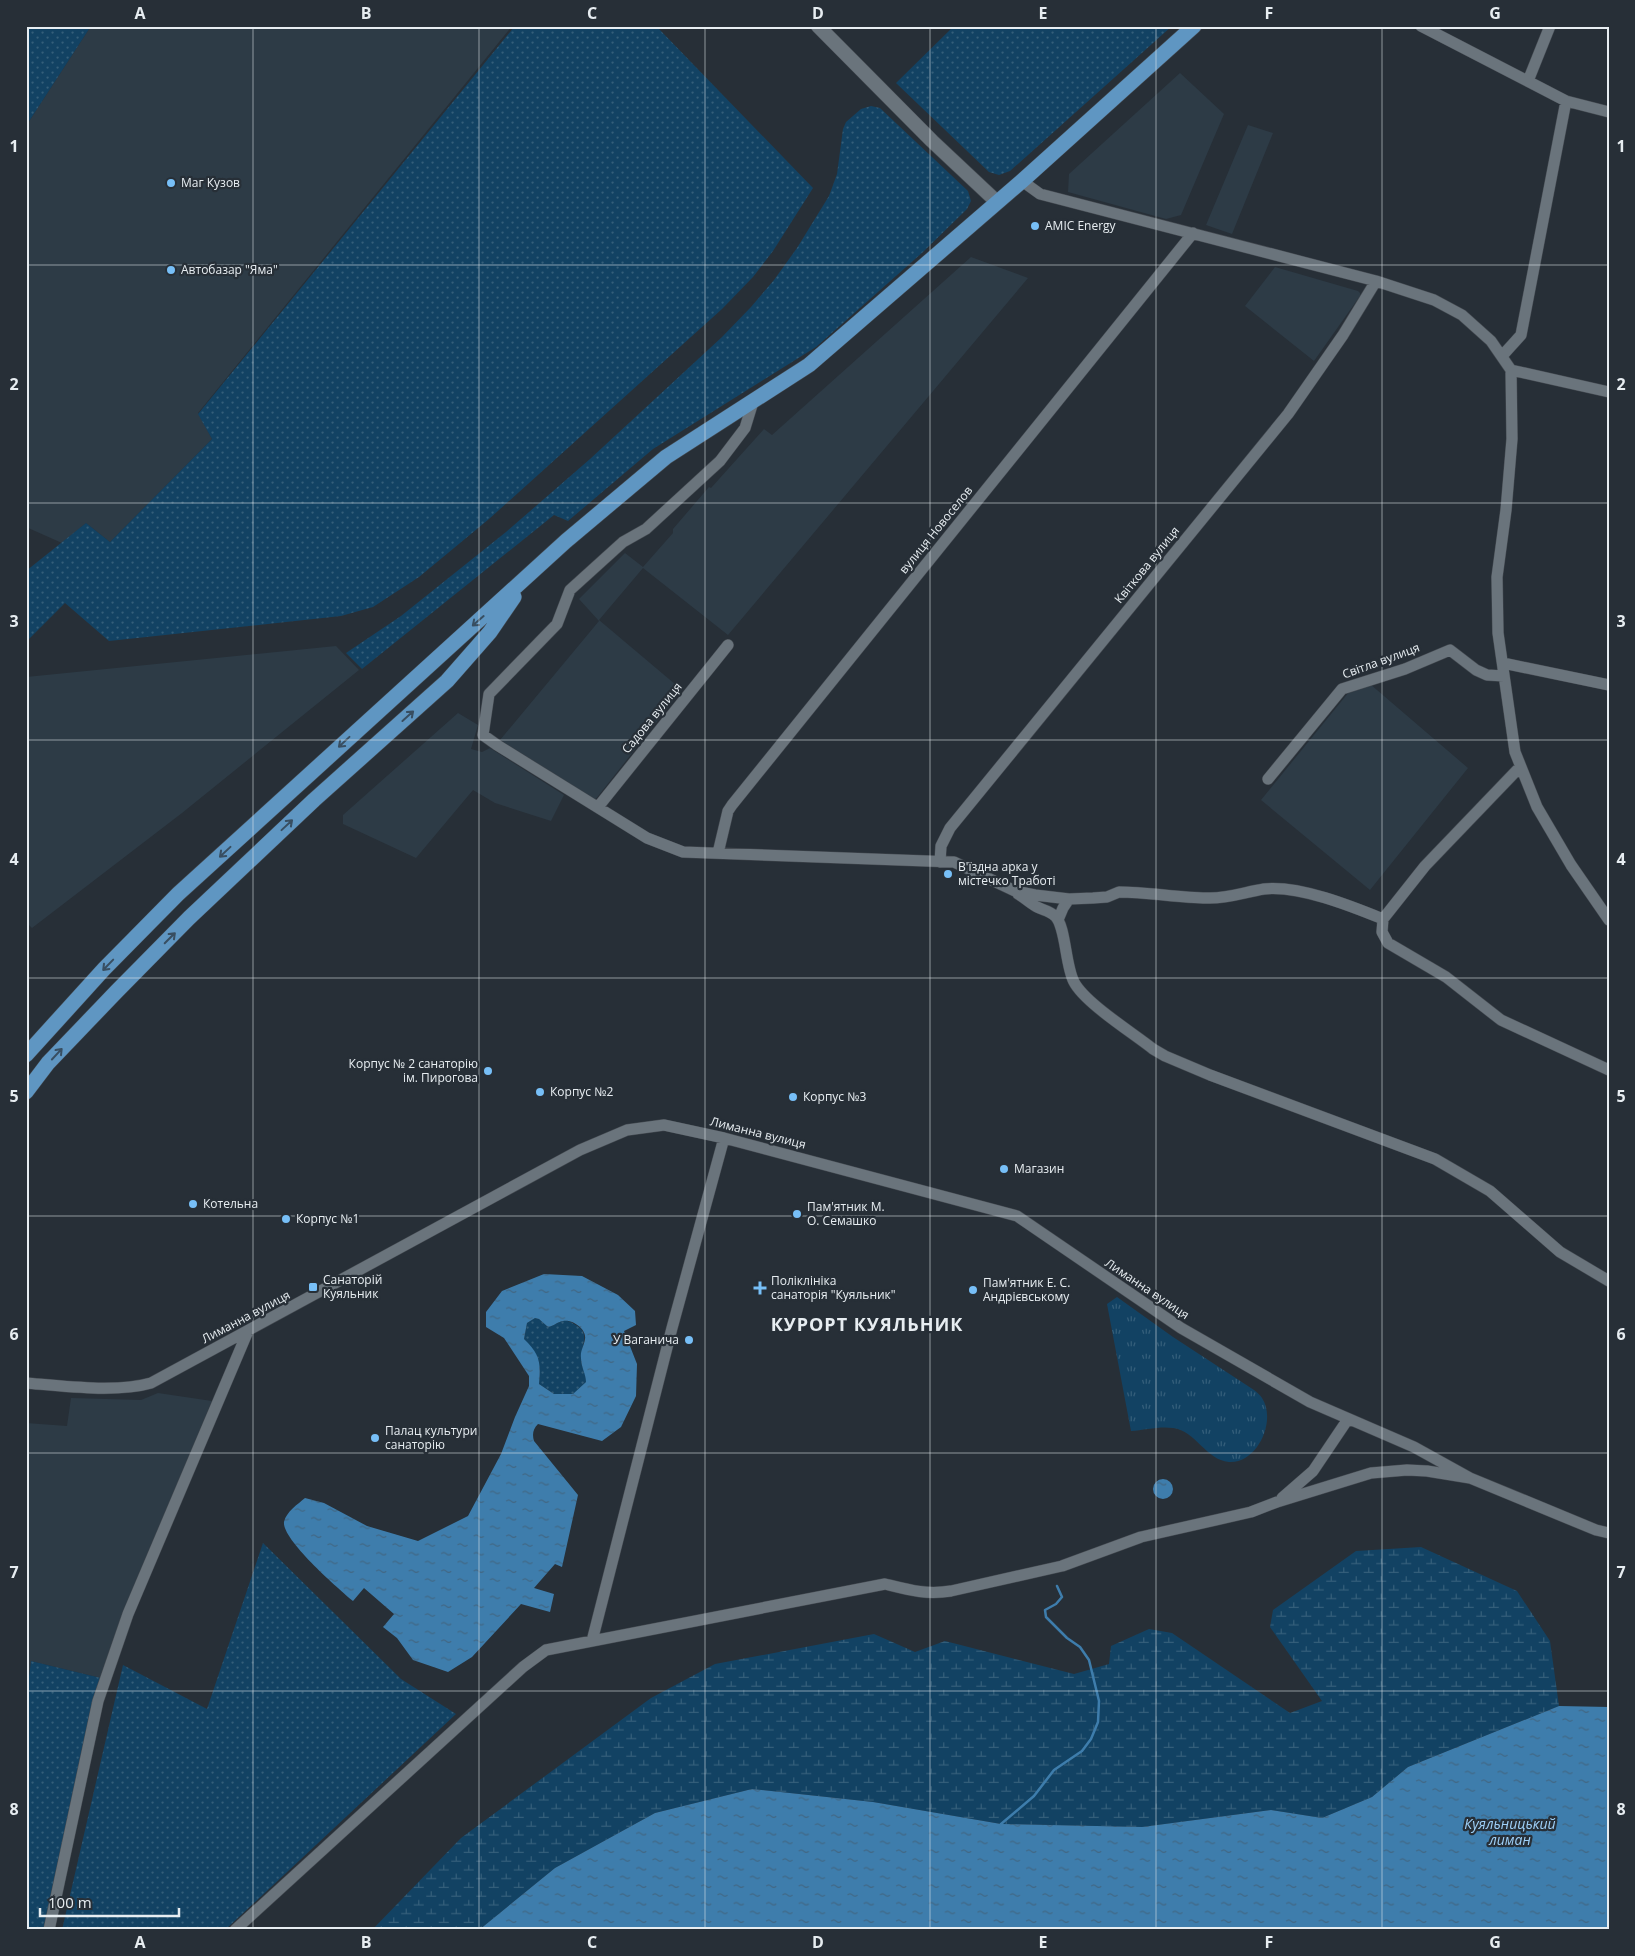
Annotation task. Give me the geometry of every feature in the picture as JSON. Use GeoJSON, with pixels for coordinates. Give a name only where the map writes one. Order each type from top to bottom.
{"type":"FeatureCollection","features":[{"type":"Feature","properties":{"kind":"highway"},"geometry":{"type":"LineString","coordinates":[[26,1055],[104,969],[178,894],[566,541],[666,457],[809,365],[1022,181],[1194,26]]}},
{"type":"Feature","properties":{"kind":"highway"},"geometry":{"type":"LineString","coordinates":[[26,1092],[48,1063],[189,918],[314,800],[448,681],[490,632],[527,577]]}},
{"type":"Feature","properties":{"kind":"street"},"geometry":{"type":"LineString","coordinates":[[818,26],[932,141],[998,202]]}},
{"type":"Feature","properties":{"kind":"street"},"geometry":{"type":"LineString","coordinates":[[1421,26],[1566,101],[1609,112]]}},
{"type":"Feature","properties":{"kind":"street"},"geometry":{"type":"LineString","coordinates":[[1528,81],[1550,26]]}},
{"type":"Feature","properties":{"kind":"street"},"geometry":{"type":"LineString","coordinates":[[1502,356],[1521,335],[1566,101]]}},
{"type":"Feature","properties":{"kind":"street"},"geometry":{"type":"LineString","coordinates":[[1022,181],[1040,194],[1376,281],[1434,300],[1462,315],[1491,341],[1511,370],[1512,439],[1498,577],[1498,633],[1515,752],[1537,807],[1571,865],[1608,920]]}},
{"type":"Feature","properties":{"kind":"street","name":"вулиця Новоселов"},"geometry":{"type":"LineString","coordinates":[[718,853],[728,811],[732,804],[1193,233]]}},
{"type":"Feature","properties":{"kind":"street","name":"Квіткова вулиця"},"geometry":{"type":"LineString","coordinates":[[947,865],[941,846],[950,828],[1288,414],[1376,281]]}},
{"type":"Feature","properties":{"kind":"street"},"geometry":{"type":"LineString","coordinates":[[1511,370],[1609,392]]}},
{"type":"Feature","properties":{"kind":"street"},"geometry":{"type":"LineString","coordinates":[[753,402],[745,428],[720,461],[646,529],[623,542],[570,590],[557,624],[489,694],[483,734],[496,745],[647,838],[683,852],[947,865],[1015,891],[1070,899],[1107,897],[1119,892],[1208,899],[1236,896],[1265,889],[1288,890],[1321,897],[1383,919]]}},
{"type":"Feature","properties":{"kind":"street","name":"Садова вулиця"},"geometry":{"type":"LineString","coordinates":[[598,807],[728,645]]}},
{"type":"Feature","properties":{"kind":"street","name":"Світла вулиця"},"geometry":{"type":"LineString","coordinates":[[1268,779],[1342,689],[1405,669],[1450,650],[1487,676],[1504,676]]}},
{"type":"Feature","properties":{"kind":"street"},"geometry":{"type":"LineString","coordinates":[[1503,663],[1609,685]]}},
{"type":"Feature","properties":{"kind":"street"},"geometry":{"type":"LineString","coordinates":[[1520,767],[1425,866],[1383,919],[1382,932],[1388,943],[1446,977],[1501,1020],[1609,1070]]}},
{"type":"Feature","properties":{"kind":"street"},"geometry":{"type":"LineString","coordinates":[[1015,891],[1033,905],[1054,916],[1062,926],[1062,937],[1070,972],[1074,982],[1084,995],[1153,1049],[1164,1056],[1210,1075],[1435,1159],[1490,1191],[1560,1252],[1609,1281]]}},
{"type":"Feature","properties":{"kind":"street"},"geometry":{"type":"LineString","coordinates":[[1058,920],[1063,908],[1070,899]]}},
{"type":"Feature","properties":{"kind":"street","name":"Лиманна вулиця"},"geometry":{"type":"LineString","coordinates":[[26,1383],[74,1387],[138,1386],[164,1376],[604,1139],[634,1128],[664,1125],[724,1138],[1017,1216],[1181,1328],[1310,1402],[1414,1447],[1470,1478]]}},
{"type":"Feature","properties":{"kind":"street"},"geometry":{"type":"LineString","coordinates":[[592,1640],[724,1138]]}},
{"type":"Feature","properties":{"kind":"street"},"geometry":{"type":"LineString","coordinates":[[49,1930],[98,1701],[128,1614],[248,1331]]}},
{"type":"Feature","properties":{"kind":"street"},"geometry":{"type":"LineString","coordinates":[[1277,1502],[1313,1471],[1348,1419]]}},
{"type":"Feature","properties":{"kind":"street"},"geometry":{"type":"LineString","coordinates":[[235,1930],[523,1667],[546,1650],[885,1584],[933,1594],[951,1592],[1062,1566],[1141,1537],[1251,1512],[1277,1502],[1371,1474],[1417,1471],[1470,1478],[1596,1530],[1609,1533]]}},
{"type":"Feature","properties":{"kind":"shaded area","name":"Автобазар \"Яма\""},"geometry":{"type":"Polygon","coordinates":[[[91,26],[512,26],[198,413],[212,439],[110,542],[86,523],[62,543],[26,527],[26,126],[91,26]]]}},
{"type":"Feature","properties":{"kind":"shaded area"},"geometry":{"type":"Polygon","coordinates":[[[1180,73],[1224,114],[1181,215],[1166,219],[1068,192],[1069,174],[1180,73]]]}},
{"type":"Feature","properties":{"kind":"shaded area"},"geometry":{"type":"Polygon","coordinates":[[[1248,125],[1273,133],[1232,234],[1206,225],[1248,125]]]}},
{"type":"Feature","properties":{"kind":"shaded area"},"geometry":{"type":"Polygon","coordinates":[[[971,257],[1028,278],[728,635],[643,568],[599,620],[682,690],[595,800],[500,740],[599,621],[579,599],[625,553],[643,567],[673,533],[673,529],[709,487],[711,488],[764,429],[772,435],[971,257]]]}},
{"type":"Feature","properties":{"kind":"shaded area"},"geometry":{"type":"Polygon","coordinates":[[[1275,267],[1360,293],[1360,296],[1314,361],[1245,306],[1275,267]]]}},
{"type":"Feature","properties":{"kind":"shaded area"},"geometry":{"type":"Polygon","coordinates":[[[336,646],[359,670],[182,813],[32,928],[26,922],[26,677],[336,646]]]}},
{"type":"Feature","properties":{"kind":"shaded area"},"geometry":{"type":"Polygon","coordinates":[[[1370,684],[1468,768],[1370,890],[1261,800],[1349,692],[1370,684]]]}},
{"type":"Feature","properties":{"kind":"shaded area"},"geometry":{"type":"Polygon","coordinates":[[[458,713],[478,725],[471,749],[482,752],[490,748],[564,795],[551,821],[495,803],[473,790],[416,858],[343,824],[343,815],[458,713]]]}},
{"type":"Feature","properties":{"kind":"shaded area"},"geometry":{"type":"Polygon","coordinates":[[[158,1393],[212,1401],[131,1598],[101,1678],[31,1661],[26,1699],[26,1423],[67,1426],[71,1398],[141,1400],[158,1393]]]}},
{"type":"Feature","properties":{"kind":"green space"},"geometry":{"type":"Polygon","coordinates":[[[26,26],[91,26],[26,126],[26,26]]]}},
{"type":"Feature","properties":{"kind":"green space"},"geometry":{"type":"Polygon","coordinates":[[[515,26],[661,26],[659,29],[813,188],[773,251],[753,277],[722,309],[489,519],[419,577],[373,607],[341,616],[109,641],[65,603],[26,642],[26,571],[86,523],[110,542],[212,439],[198,414],[515,26]]]}},
{"type":"Feature","properties":{"kind":"green space"},"geometry":{"type":"Polygon","coordinates":[[[954,26],[1172,26],[1010,171],[999,175],[989,172],[896,83],[954,26]]]}},
{"type":"Feature","properties":{"kind":"green space"},"geometry":{"type":"Polygon","coordinates":[[[871,106],[880,108],[968,191],[971,201],[967,209],[923,252],[816,347],[653,449],[568,521],[554,515],[362,669],[346,653],[401,616],[506,532],[590,459],[722,337],[751,307],[774,280],[797,248],[829,196],[837,174],[843,129],[846,122],[861,109],[871,106]]]}},
{"type":"Feature","properties":{"kind":"green space"},"geometry":{"type":"Polygon","coordinates":[[[1117,1297],[1173,1337],[1254,1390],[1262,1398],[1266,1407],[1266,1429],[1256,1449],[1248,1456],[1239,1461],[1229,1462],[1221,1460],[1207,1451],[1188,1434],[1173,1428],[1131,1431],[1107,1304],[1117,1297]]]}},
{"type":"Feature","properties":{"kind":"green space"},"geometry":{"type":"Polygon","coordinates":[[[535,1318],[548,1327],[569,1321],[583,1331],[584,1339],[581,1359],[586,1382],[573,1395],[554,1394],[539,1384],[540,1368],[524,1339],[527,1323],[535,1318]]]}},
{"type":"Feature","properties":{"kind":"green space"},"geometry":{"type":"Polygon","coordinates":[[[263,1543],[401,1679],[456,1714],[225,1930],[62,1930],[123,1665],[207,1709],[263,1543]]]}},
{"type":"Feature","properties":{"kind":"green space"},"geometry":{"type":"Polygon","coordinates":[[[1421,1547],[1517,1591],[1550,1641],[1559,1706],[1408,1767],[1372,1797],[1322,1818],[1271,1810],[1142,1827],[1001,1824],[873,1802],[752,1789],[655,1813],[555,1868],[479,1930],[372,1930],[461,1838],[651,1698],[715,1664],[874,1634],[915,1652],[945,1641],[1074,1674],[1109,1664],[1111,1646],[1149,1629],[1172,1633],[1290,1713],[1322,1701],[1270,1627],[1273,1610],[1356,1551],[1421,1547]]]}},
{"type":"Feature","properties":{"kind":"green space"},"geometry":{"type":"Polygon","coordinates":[[[31,1661],[101,1678],[45,1930],[26,1930],[26,1699],[31,1661]]]}},
{"type":"Feature","properties":{"kind":"water"},"geometry":{"type":"Polygon","coordinates":[[[544,1274],[582,1276],[618,1295],[635,1311],[636,1325],[624,1331],[637,1364],[636,1396],[621,1427],[602,1441],[538,1424],[535,1428],[533,1434],[534,1441],[578,1495],[562,1567],[555,1564],[534,1588],[554,1594],[550,1612],[521,1604],[472,1657],[448,1672],[413,1660],[397,1638],[383,1627],[394,1614],[364,1588],[353,1601],[301,1552],[286,1530],[284,1522],[290,1512],[305,1498],[324,1503],[367,1526],[418,1541],[468,1516],[501,1454],[529,1386],[529,1376],[504,1338],[486,1327],[486,1312],[502,1291],[544,1274]],[[535,1318],[527,1323],[524,1339],[533,1349],[538,1359],[540,1370],[539,1384],[554,1394],[573,1394],[586,1382],[581,1355],[585,1339],[584,1332],[571,1322],[561,1322],[548,1327],[535,1318]]]}},
{"type":"Feature","properties":{"kind":"water"},"geometry":{"type":"Polygon","coordinates":[[[1163,1479],[1170,1482],[1173,1489],[1170,1496],[1163,1499],[1156,1496],[1153,1489],[1156,1482],[1163,1479]]]}},
{"type":"Feature","properties":{"kind":"water","name":"Куяльницький лиман"},"geometry":{"type":"Polygon","coordinates":[[[1559,1706],[1609,1707],[1609,1930],[479,1930],[555,1868],[655,1813],[752,1789],[873,1802],[1001,1824],[1142,1827],[1271,1810],[1322,1818],[1372,1797],[1408,1767],[1559,1706]]]}},
{"type":"Feature","properties":{"kind":"waterway"},"geometry":{"type":"LineString","coordinates":[[1001,1824],[1034,1796],[1054,1770],[1082,1751],[1091,1739],[1098,1722],[1099,1701],[1089,1660],[1080,1647],[1067,1638],[1046,1617],[1045,1610],[1056,1604],[1062,1597],[1057,1586]]}},
{"type":"Feature","properties":{"kind":"place","name":"Маг Кузов"},"geometry":{"type":"Point","coordinates":[171,183]}},
{"type":"Feature","properties":{"kind":"place","name":"AMIC Energy"},"geometry":{"type":"Point","coordinates":[1035,226]}},
{"type":"Feature","properties":{"kind":"place","name":"Автобазар \"Яма\""},"geometry":{"type":"Point","coordinates":[171,270]}},
{"type":"Feature","properties":{"kind":"place","name":"В'їздна арка у містечко Тработі"},"geometry":{"type":"Point","coordinates":[948,874]}},
{"type":"Feature","properties":{"kind":"place","name":"Корпус № 2 санаторію ім. Пирогова"},"geometry":{"type":"Point","coordinates":[488,1071]}},
{"type":"Feature","properties":{"kind":"place","name":"Корпус №2"},"geometry":{"type":"Point","coordinates":[540,1092]}},
{"type":"Feature","properties":{"kind":"place","name":"Корпус №3"},"geometry":{"type":"Point","coordinates":[793,1097]}},
{"type":"Feature","properties":{"kind":"place","name":"Магазин"},"geometry":{"type":"Point","coordinates":[1004,1169]}},
{"type":"Feature","properties":{"kind":"place","name":"Котельна"},"geometry":{"type":"Point","coordinates":[193,1204]}},
{"type":"Feature","properties":{"kind":"place","name":"Пам'ятник М. О. Семашко"},"geometry":{"type":"Point","coordinates":[797,1214]}},
{"type":"Feature","properties":{"kind":"place","name":"Корпус №1"},"geometry":{"type":"Point","coordinates":[286,1219]}},
{"type":"Feature","properties":{"kind":"place","name":"Санаторій Куяльник"},"geometry":{"type":"Point","coordinates":[313,1287]}},
{"type":"Feature","properties":{"kind":"place","name":"Поліклініка санаторія \"Куяльник\""},"geometry":{"type":"Point","coordinates":[760,1288]}},
{"type":"Feature","properties":{"kind":"place","name":"Пам'ятник Е. С. Андрієвському"},"geometry":{"type":"Point","coordinates":[973,1290]}},
{"type":"Feature","properties":{"kind":"place","name":"У Ваганича"},"geometry":{"type":"Point","coordinates":[689,1340]}},
{"type":"Feature","properties":{"kind":"place","name":"Палац культури санаторію"},"geometry":{"type":"Point","coordinates":[375,1438]}},
{"type":"Feature","properties":{"kind":"district","name":"КУРОРТ КУЯЛЬНИК"},"geometry":{"type":"Point","coordinates":[867,1325]}}]}
